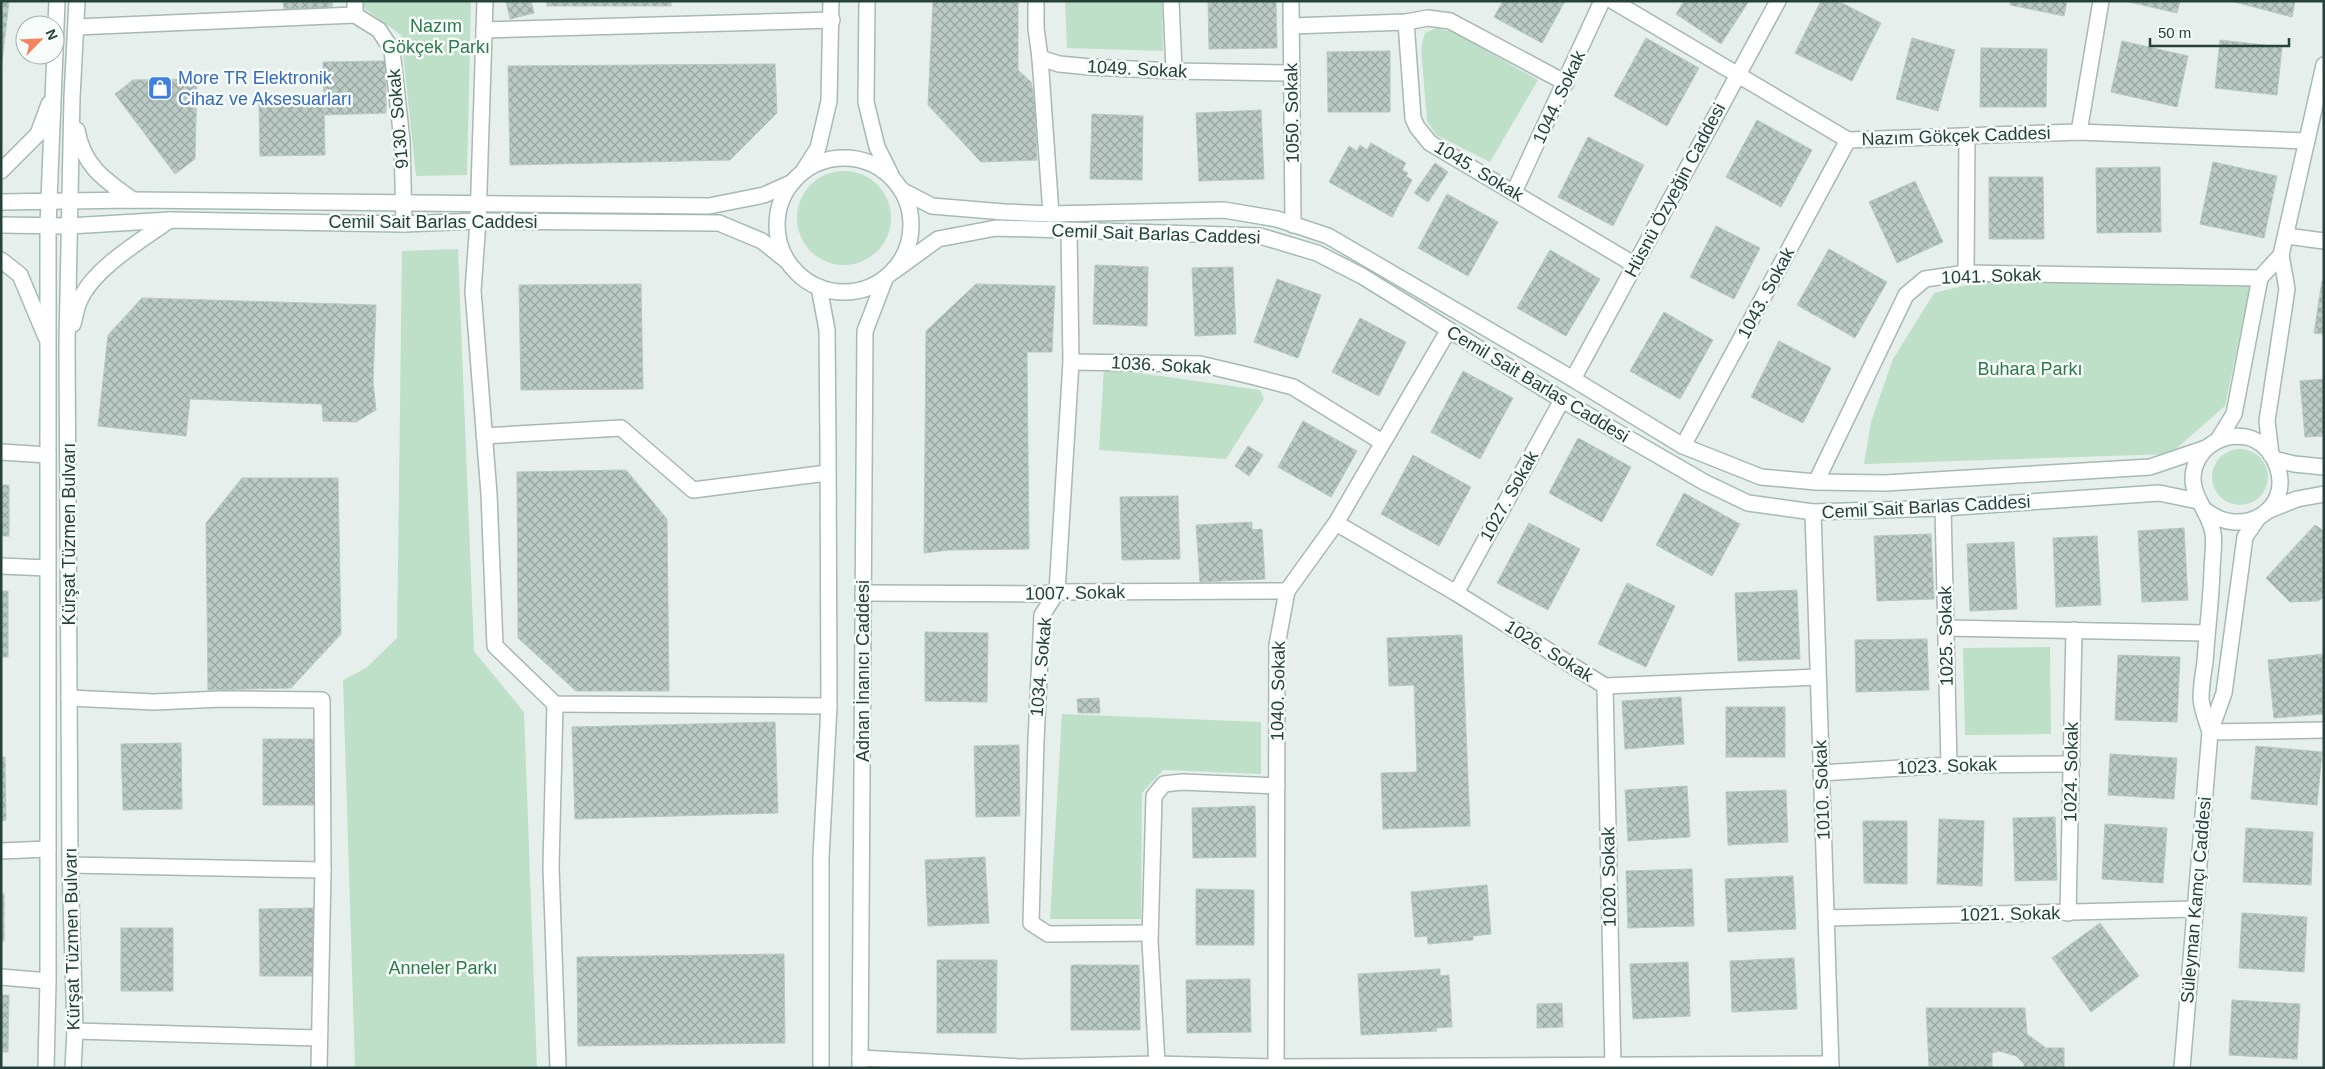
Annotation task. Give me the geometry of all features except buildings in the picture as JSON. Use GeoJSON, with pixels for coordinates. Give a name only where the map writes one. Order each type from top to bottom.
{"type":"FeatureCollection","features":[{"type":"Feature","properties":{"kind":"street","name":"Kürşat Tüzmen Bulvarı"},"geometry":{"type":"LineString","coordinates":[[46,1068],[48,981],[48,225],[57,1]]}},
{"type":"Feature","properties":{"kind":"street","name":"Kürşat Tüzmen Bulvarı"},"geometry":{"type":"LineString","coordinates":[[73,1068],[76,1031],[70,865],[67,345],[72,97],[77,1]]}},
{"type":"Feature","properties":{"kind":"street"},"geometry":{"type":"LineString","coordinates":[[485,1],[479,205],[473,291],[484,436],[495,646],[555,704],[829,706]]}},
{"type":"Feature","properties":{"kind":"street"},"geometry":{"type":"LineString","coordinates":[[831,1],[829,101],[818,148],[785,193],[777,220],[779,241],[787,261],[806,281],[832,292],[860,291],[889,275],[904,258],[911,231],[909,210],[876,147],[866,102],[867,1]]}},
{"type":"Feature","properties":{"kind":"street"},"geometry":{"type":"LineString","coordinates":[[1036,1],[1036,28],[1040,58],[1051,214]]}},
{"type":"Feature","properties":{"kind":"street"},"geometry":{"type":"LineString","coordinates":[[1171,1],[1174,71]]}},
{"type":"Feature","properties":{"kind":"street","name":"1050. Sokak"},"geometry":{"type":"LineString","coordinates":[[1291,1],[1293,225]]}},
{"type":"Feature","properties":{"kind":"street","name":"1044. Sokak"},"geometry":{"type":"LineString","coordinates":[[1514,192],[1566,83],[1602,1]]}},
{"type":"Feature","properties":{"kind":"street","name":"Nazım Gökçek Caddesi"},"geometry":{"type":"LineString","coordinates":[[1613,1],[1848,140],[2078,132],[2307,141]]}},
{"type":"Feature","properties":{"kind":"street","name":"Hüsnü Özyeğin Caddesi"},"geometry":{"type":"LineString","coordinates":[[1573,379],[1778,1]]}},
{"type":"Feature","properties":{"kind":"street"},"geometry":{"type":"LineString","coordinates":[[2078,132],[2102,1]]}},
{"type":"Feature","properties":{"kind":"street"},"geometry":{"type":"LineString","coordinates":[[76,27],[355,8]]}},
{"type":"Feature","properties":{"kind":"street","name":"9130. Sokak"},"geometry":{"type":"LineString","coordinates":[[355,8],[380,30],[392,50],[402,141],[404,224]]}},
{"type":"Feature","properties":{"kind":"street"},"geometry":{"type":"LineString","coordinates":[[1291,26],[1406,22],[1428,18],[1450,21],[1566,83]]}},
{"type":"Feature","properties":{"kind":"street"},"geometry":{"type":"LineString","coordinates":[[484,30],[832,20]]}},
{"type":"Feature","properties":{"kind":"street","name":"1045. Sokak"},"geometry":{"type":"LineString","coordinates":[[1406,22],[1413,118],[1417,127],[1430,143],[1635,265]]}},
{"type":"Feature","properties":{"kind":"street","name":"1049. Sokak"},"geometry":{"type":"LineString","coordinates":[[1040,58],[1059,64],[1174,71],[1292,73]]}},
{"type":"Feature","properties":{"kind":"street"},"geometry":{"type":"LineString","coordinates":[[2262,515],[2278,492],[2280,481],[2273,457],[2267,421],[2287,288],[2281,255],[2324,65]]}},
{"type":"Feature","properties":{"kind":"street"},"geometry":{"type":"LineString","coordinates":[[1,172],[38,134],[54,91]]}},
{"type":"Feature","properties":{"kind":"street"},"geometry":{"type":"LineString","coordinates":[[72,97],[80,148],[100,176],[133,200]]}},
{"type":"Feature","properties":{"kind":"street"},"geometry":{"type":"LineString","coordinates":[[1966,273],[1967,136]]}},
{"type":"Feature","properties":{"kind":"street","name":"1043. Sokak"},"geometry":{"type":"LineString","coordinates":[[1683,446],[1848,140]]}},
{"type":"Feature","properties":{"kind":"street"},"geometry":{"type":"LineString","coordinates":[[798,177],[815,164],[842,158],[870,163],[897,184]]}},
{"type":"Feature","properties":{"kind":"street","name":"Cemil Sait Barlas Caddesi"},"geometry":{"type":"LineString","coordinates":[[1,202],[133,200],[709,206],[764,195],[798,177]]}},
{"type":"Feature","properties":{"kind":"street","name":"Cemil Sait Barlas Caddesi"},"geometry":{"type":"LineString","coordinates":[[897,184],[932,206],[1051,214],[1224,210],[1277,219],[1328,236],[1573,379],[1683,446],[1761,476],[1816,482],[1885,483],[2150,467],[2212,444]]}},
{"type":"Feature","properties":{"kind":"street"},"geometry":{"type":"LineString","coordinates":[[67,345],[80,301],[94,279],[170,220]]}},
{"type":"Feature","properties":{"kind":"street","name":"Cemil Sait Barlas Caddesi"},"geometry":{"type":"LineString","coordinates":[[1,225],[69,226],[170,220],[404,224],[478,221],[719,223],[762,241],[787,261]]}},
{"type":"Feature","properties":{"kind":"street","name":"Cemil Sait Barlas Caddesi"},"geometry":{"type":"LineString","coordinates":[[889,275],[938,240],[996,228],[1260,236],[1317,253],[1362,276],[1562,400],[1704,482],[1748,503],[1813,512],[1943,508],[2159,492],[2202,506]]}},
{"type":"Feature","properties":{"kind":"street","name":"1034. Sokak"},"geometry":{"type":"LineString","coordinates":[[1069,231],[1071,362],[1058,592],[1042,615],[1036,740],[1031,923],[1048,934],[1150,933]]}},
{"type":"Feature","properties":{"kind":"street"},"geometry":{"type":"LineString","coordinates":[[2286,236],[2324,241]]}},
{"type":"Feature","properties":{"kind":"street"},"geometry":{"type":"LineString","coordinates":[[2281,255],[2260,278],[2234,414],[2212,444],[2199,457],[2194,468],[2194,490],[2202,506],[2224,522],[2247,522],[2297,499],[2324,494]]}},
{"type":"Feature","properties":{"kind":"street"},"geometry":{"type":"LineString","coordinates":[[1,260],[20,276],[49,345]]}},
{"type":"Feature","properties":{"kind":"street","name":"1041. Sokak"},"geometry":{"type":"LineString","coordinates":[[1816,482],[1906,295],[1925,279],[1966,273],[2260,278]]}},
{"type":"Feature","properties":{"kind":"street","name":"Adnan İnanıcı Caddesi"},"geometry":{"type":"LineString","coordinates":[[860,1063],[865,331],[889,275]]}},
{"type":"Feature","properties":{"kind":"street","name":"Adnan İnanıcı Caddesi"},"geometry":{"type":"LineString","coordinates":[[819,288],[827,330],[829,706],[821,857],[821,1068]]}},
{"type":"Feature","properties":{"kind":"street","name":"1040. Sokak"},"geometry":{"type":"LineString","coordinates":[[1276,1067],[1276,645],[1287,591],[1336,523],[1448,331]]}},
{"type":"Feature","properties":{"kind":"street","name":"1036. Sokak"},"geometry":{"type":"LineString","coordinates":[[1071,362],[1200,364],[1256,377],[1293,387],[1382,442]]}},
{"type":"Feature","properties":{"kind":"street","name":"1027. Sokak"},"geometry":{"type":"LineString","coordinates":[[1456,593],[1562,400]]}},
{"type":"Feature","properties":{"kind":"street"},"geometry":{"type":"LineString","coordinates":[[484,436],[621,428],[693,490],[827,473]]}},
{"type":"Feature","properties":{"kind":"street"},"geometry":{"type":"LineString","coordinates":[[2212,444],[2237,436],[2248,438],[2259,442],[2273,457],[2294,464],[2324,467]]}},
{"type":"Feature","properties":{"kind":"street"},"geometry":{"type":"LineString","coordinates":[[1,452],[48,455]]}},
{"type":"Feature","properties":{"kind":"street","name":"Süleyman Kamçı Caddesi"},"geometry":{"type":"LineString","coordinates":[[2202,506],[2213,534],[2201,700],[2210,732]]}},
{"type":"Feature","properties":{"kind":"street","name":"1025. Sokak"},"geometry":{"type":"LineString","coordinates":[[1943,508],[1949,765]]}},
{"type":"Feature","properties":{"kind":"street","name":"1010. Sokak"},"geometry":{"type":"LineString","coordinates":[[1813,512],[1831,1066]]}},
{"type":"Feature","properties":{"kind":"street","name":"Süleyman Kamçı Caddesi"},"geometry":{"type":"LineString","coordinates":[[2182,1068],[2210,732],[2224,693],[2245,537],[2262,515]]}},
{"type":"Feature","properties":{"kind":"street","name":"1026. Sokak"},"geometry":{"type":"LineString","coordinates":[[1336,523],[1456,593],[1605,686],[1818,678]]}},
{"type":"Feature","properties":{"kind":"street"},"geometry":{"type":"LineString","coordinates":[[1,566],[48,568]]}},
{"type":"Feature","properties":{"kind":"street","name":"1007. Sokak"},"geometry":{"type":"LineString","coordinates":[[864,593],[1043,594],[1058,592],[1287,591]]}},
{"type":"Feature","properties":{"kind":"street"},"geometry":{"type":"LineString","coordinates":[[1946,628],[2207,633]]}},
{"type":"Feature","properties":{"kind":"street","name":"1024. Sokak"},"geometry":{"type":"LineString","coordinates":[[2068,913],[2074,630]]}},
{"type":"Feature","properties":{"kind":"street","name":"1020. Sokak"},"geometry":{"type":"LineString","coordinates":[[1605,686],[1614,1066]]}},
{"type":"Feature","properties":{"kind":"street"},"geometry":{"type":"LineString","coordinates":[[70,698],[154,702],[221,699],[322,700],[323,870],[318,1068]]}},
{"type":"Feature","properties":{"kind":"street"},"geometry":{"type":"LineString","coordinates":[[555,704],[551,867],[558,1068]]}},
{"type":"Feature","properties":{"kind":"street"},"geometry":{"type":"LineString","coordinates":[[2210,732],[2324,730]]}},
{"type":"Feature","properties":{"kind":"street","name":"1023. Sokak"},"geometry":{"type":"LineString","coordinates":[[1821,773],[1949,765],[2072,764]]}},
{"type":"Feature","properties":{"kind":"street"},"geometry":{"type":"LineString","coordinates":[[1157,1064],[1150,933],[1154,796],[1164,784],[1182,782],[1276,786]]}},
{"type":"Feature","properties":{"kind":"street"},"geometry":{"type":"LineString","coordinates":[[1,851],[48,849]]}},
{"type":"Feature","properties":{"kind":"street"},"geometry":{"type":"LineString","coordinates":[[70,865],[323,870]]}},
{"type":"Feature","properties":{"kind":"street","name":"1021. Sokak"},"geometry":{"type":"LineString","coordinates":[[1826,918],[2195,909]]}},
{"type":"Feature","properties":{"kind":"street"},"geometry":{"type":"LineString","coordinates":[[1,977],[48,981]]}},
{"type":"Feature","properties":{"kind":"street"},"geometry":{"type":"LineString","coordinates":[[76,1031],[319,1038]]}},
{"type":"Feature","properties":{"kind":"street"},"geometry":{"type":"LineString","coordinates":[[860,1063],[1021,1068],[1157,1064],[1276,1067],[1831,1066]]}},
{"type":"Feature","properties":{"kind":"green space","name":"Nazım Gökçek Parkı"},"geometry":{"type":"Polygon","coordinates":[[[364,1],[471,1],[467,175],[416,176],[401,35],[364,8],[364,1]]]}},
{"type":"Feature","properties":{"kind":"green space"},"geometry":{"type":"Polygon","coordinates":[[[1065,1],[1162,1],[1163,51],[1067,48],[1065,1]]]}},
{"type":"Feature","properties":{"kind":"green space"},"geometry":{"type":"Polygon","coordinates":[[[1436,28],[1454,32],[1538,80],[1490,162],[1436,135],[1427,121],[1421,47],[1425,33],[1436,28]]]}},
{"type":"Feature","properties":{"kind":"green space"},"geometry":{"type":"Polygon","coordinates":[[[844,171],[862,174],[877,185],[888,200],[891,218],[888,236],[877,251],[862,262],[844,265],[826,262],[811,251],[800,236],[797,218],[800,200],[811,185],[826,174],[844,171]]]}},
{"type":"Feature","properties":{"kind":"green space","name":"Anneler Parkı"},"geometry":{"type":"Polygon","coordinates":[[[458,249],[474,651],[524,712],[537,1068],[355,1068],[343,680],[366,668],[397,638],[402,251],[458,249]]]}},
{"type":"Feature","properties":{"kind":"green space","name":"Buhara Parkı"},"geometry":{"type":"Polygon","coordinates":[[[2253,273],[2225,406],[2170,454],[1864,464],[1871,422],[1893,359],[1934,293],[1983,281],[2253,273]]]}},
{"type":"Feature","properties":{"kind":"green space"},"geometry":{"type":"Polygon","coordinates":[[[1104,368],[1260,390],[1264,399],[1226,459],[1099,450],[1104,368]]]}},
{"type":"Feature","properties":{"kind":"green space"},"geometry":{"type":"Polygon","coordinates":[[[2235,449],[2245,449],[2260,457],[2266,466],[2268,477],[2266,488],[2260,497],[2245,505],[2235,505],[2224,500],[2217,493],[2212,482],[2212,472],[2217,461],[2224,454],[2235,449]]]}},
{"type":"Feature","properties":{"kind":"green space"},"geometry":{"type":"Polygon","coordinates":[[[2050,647],[2051,734],[1965,735],[1963,648],[2050,647]]]}},
{"type":"Feature","properties":{"kind":"green space"},"geometry":{"type":"Polygon","coordinates":[[[1062,714],[1261,722],[1261,774],[1163,770],[1142,793],[1141,919],[1050,919],[1062,714]]]}},
{"type":"Feature","properties":{"kind":"place","name":"More TR Elektronik Cihaz ve Aksesuarları"},"geometry":{"type":"Point","coordinates":[160,88]}}]}
